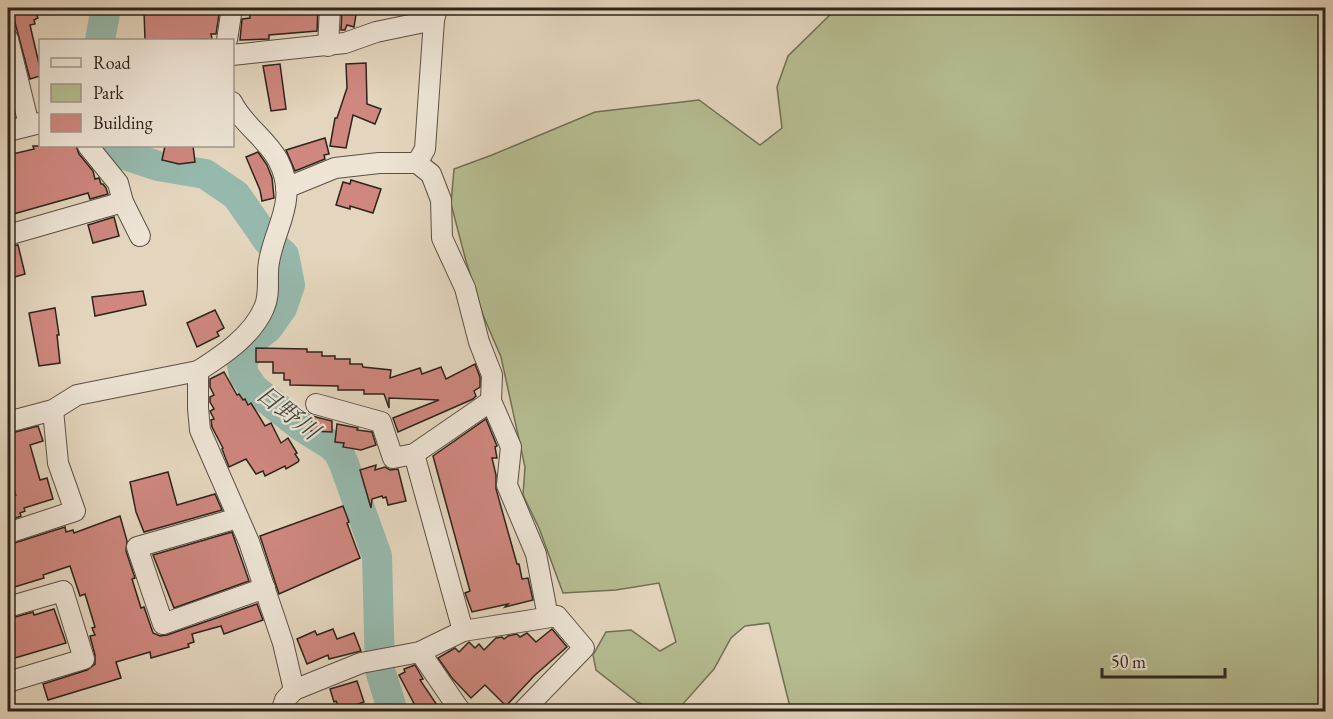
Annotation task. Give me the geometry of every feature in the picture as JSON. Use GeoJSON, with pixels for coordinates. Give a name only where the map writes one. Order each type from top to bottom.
{"type":"FeatureCollection","features":[{"type":"Feature","properties":{"kind":"street"},"geometry":{"type":"LineString","coordinates":[[227,39],[232,8]]}},
{"type":"Feature","properties":{"kind":"street"},"geometry":{"type":"LineString","coordinates":[[328,46],[330,8]]}},
{"type":"Feature","properties":{"kind":"street"},"geometry":{"type":"LineString","coordinates":[[234,55],[345,43],[435,14],[425,148],[417,163]]}},
{"type":"Feature","properties":{"kind":"street"},"geometry":{"type":"LineString","coordinates":[[8,39],[35,124],[8,131]]}},
{"type":"Feature","properties":{"kind":"street"},"geometry":{"type":"LineString","coordinates":[[8,422],[53,410],[77,395],[198,370],[222,355],[248,332],[264,308],[268,292],[268,264],[286,204],[286,188],[278,161],[264,140],[235,112]]}},
{"type":"Feature","properties":{"kind":"street"},"geometry":{"type":"LineString","coordinates":[[89,147],[118,183],[123,202],[140,236]]}},
{"type":"Feature","properties":{"kind":"street"},"geometry":{"type":"LineString","coordinates":[[286,188],[335,168],[380,163],[417,163],[431,174],[441,200],[442,238],[465,288],[479,342],[492,375],[491,401],[511,447],[507,484],[536,554],[548,617]]}},
{"type":"Feature","properties":{"kind":"street"},"geometry":{"type":"LineString","coordinates":[[8,235],[123,202]]}},
{"type":"Feature","properties":{"kind":"street"},"geometry":{"type":"LineString","coordinates":[[198,370],[200,430],[249,542],[283,643],[294,690]]}},
{"type":"Feature","properties":{"kind":"street"},"geometry":{"type":"LineString","coordinates":[[316,404],[381,422],[393,458],[414,454],[491,401]]}},
{"type":"Feature","properties":{"kind":"street"},"geometry":{"type":"LineString","coordinates":[[8,533],[75,511],[58,463],[53,410]]}},
{"type":"Feature","properties":{"kind":"street"},"geometry":{"type":"LineString","coordinates":[[414,454],[463,632]]}},
{"type":"Feature","properties":{"kind":"street"},"geometry":{"type":"LineString","coordinates":[[238,518],[137,547],[163,624],[265,588]]}},
{"type":"Feature","properties":{"kind":"street"},"geometry":{"type":"LineString","coordinates":[[8,607],[63,591],[84,659],[8,682]]}},
{"type":"Feature","properties":{"kind":"street"},"geometry":{"type":"LineString","coordinates":[[281,711],[285,700],[294,690],[361,663],[413,653],[463,632],[556,616],[584,648],[522,711]]}},
{"type":"Feature","properties":{"kind":"street"},"geometry":{"type":"LineString","coordinates":[[413,653],[461,711]]}},
{"type":"Feature","properties":{"kind":"green space"},"geometry":{"type":"Polygon","coordinates":[[[837,8],[1325,8],[1325,711],[791,711],[769,623],[745,626],[731,638],[714,669],[682,705],[668,711],[659,711],[637,702],[596,670],[593,655],[606,632],[631,630],[660,651],[676,642],[659,583],[616,590],[563,593],[539,528],[523,495],[525,467],[501,357],[483,315],[451,204],[454,169],[595,112],[699,100],[760,145],[782,128],[777,87],[788,56],[837,8]]]}},
{"type":"Feature","properties":{"kind":"building"},"geometry":{"type":"Polygon","coordinates":[[[18,8],[34,8],[38,18],[34,20],[35,24],[30,25],[39,64],[39,76],[30,79],[13,15],[20,13],[18,8]]]}},
{"type":"Feature","properties":{"kind":"building"},"geometry":{"type":"Polygon","coordinates":[[[220,8],[216,34],[211,34],[212,39],[145,39],[144,12],[168,12],[168,9],[220,8]]]}},
{"type":"Feature","properties":{"kind":"building"},"geometry":{"type":"Polygon","coordinates":[[[249,8],[318,8],[317,31],[269,35],[269,39],[240,40],[242,19],[250,18],[249,8]]]}},
{"type":"Feature","properties":{"kind":"building"},"geometry":{"type":"Polygon","coordinates":[[[342,8],[357,8],[354,27],[347,25],[345,30],[341,30],[342,8]]]}},
{"type":"Feature","properties":{"kind":"building"},"geometry":{"type":"Polygon","coordinates":[[[366,63],[367,104],[381,109],[375,124],[353,115],[346,148],[330,146],[335,118],[337,118],[347,88],[346,64],[366,63]]]}},
{"type":"Feature","properties":{"kind":"building"},"geometry":{"type":"Polygon","coordinates":[[[280,64],[286,109],[271,111],[263,66],[280,64]]]}},
{"type":"Feature","properties":{"kind":"building"},"geometry":{"type":"Polygon","coordinates":[[[325,138],[329,154],[324,155],[325,159],[295,171],[286,150],[325,138]]]}},
{"type":"Feature","properties":{"kind":"building"},"geometry":{"type":"Polygon","coordinates":[[[33,146],[76,147],[79,154],[93,171],[95,179],[99,178],[108,194],[90,199],[88,193],[8,214],[8,155],[34,149],[33,146]]]}},
{"type":"Feature","properties":{"kind":"building"},"geometry":{"type":"Polygon","coordinates":[[[165,147],[193,147],[195,162],[179,164],[162,160],[165,147]]]}},
{"type":"Feature","properties":{"kind":"building"},"geometry":{"type":"Polygon","coordinates":[[[258,152],[272,178],[274,198],[262,201],[260,190],[246,157],[258,152]]]}},
{"type":"Feature","properties":{"kind":"building"},"geometry":{"type":"Polygon","coordinates":[[[351,180],[381,189],[373,213],[350,206],[350,209],[336,205],[343,182],[350,184],[351,180]]]}},
{"type":"Feature","properties":{"kind":"building"},"geometry":{"type":"Polygon","coordinates":[[[114,217],[119,236],[93,243],[88,225],[114,217]]]}},
{"type":"Feature","properties":{"kind":"building"},"geometry":{"type":"Polygon","coordinates":[[[18,245],[25,274],[8,279],[8,247],[18,245]]]}},
{"type":"Feature","properties":{"kind":"building"},"geometry":{"type":"Polygon","coordinates":[[[143,291],[146,305],[95,316],[92,297],[143,291]]]}},
{"type":"Feature","properties":{"kind":"building"},"geometry":{"type":"Polygon","coordinates":[[[55,308],[60,363],[39,366],[29,313],[55,308]]]}},
{"type":"Feature","properties":{"kind":"building"},"geometry":{"type":"Polygon","coordinates":[[[215,310],[224,328],[217,332],[219,336],[197,347],[187,323],[215,310]]]}},
{"type":"Feature","properties":{"kind":"building"},"geometry":{"type":"Polygon","coordinates":[[[256,348],[307,349],[307,352],[322,352],[322,356],[350,359],[350,364],[391,370],[390,378],[420,368],[422,374],[441,367],[446,379],[475,364],[480,377],[480,387],[474,391],[476,396],[473,399],[398,432],[393,418],[439,400],[389,398],[389,408],[384,394],[364,394],[364,390],[338,390],[338,386],[290,385],[290,380],[284,380],[284,373],[273,373],[273,362],[256,362],[256,348]]]}},
{"type":"Feature","properties":{"kind":"building"},"geometry":{"type":"Polygon","coordinates":[[[224,372],[237,395],[245,399],[248,405],[251,403],[265,426],[271,423],[281,443],[288,438],[297,453],[295,454],[298,462],[265,476],[263,471],[256,474],[246,459],[229,467],[223,448],[212,427],[211,420],[214,419],[210,411],[214,409],[210,397],[214,395],[210,387],[210,379],[224,372]]]}},
{"type":"Feature","properties":{"kind":"building"},"geometry":{"type":"Polygon","coordinates":[[[312,416],[332,421],[332,432],[311,431],[312,416]]]}},
{"type":"Feature","properties":{"kind":"building"},"geometry":{"type":"Polygon","coordinates":[[[486,419],[497,446],[495,447],[497,458],[492,458],[496,489],[522,579],[528,578],[533,600],[472,612],[465,593],[470,591],[433,456],[486,419]]]}},
{"type":"Feature","properties":{"kind":"building"},"geometry":{"type":"Polygon","coordinates":[[[337,424],[372,432],[376,445],[361,450],[343,447],[344,443],[335,442],[337,424]]]}},
{"type":"Feature","properties":{"kind":"building"},"geometry":{"type":"Polygon","coordinates":[[[38,426],[43,441],[30,445],[40,480],[47,478],[53,499],[24,508],[25,511],[20,513],[21,516],[8,521],[8,482],[11,481],[16,496],[8,466],[8,458],[13,456],[8,434],[38,426]]]}},
{"type":"Feature","properties":{"kind":"building"},"geometry":{"type":"Polygon","coordinates":[[[376,465],[375,470],[385,467],[390,470],[398,469],[406,501],[388,505],[386,497],[382,496],[372,499],[371,508],[360,470],[376,465]]]}},
{"type":"Feature","properties":{"kind":"building"},"geometry":{"type":"Polygon","coordinates":[[[168,472],[177,505],[215,494],[222,510],[144,532],[136,512],[130,482],[168,472]]]}},
{"type":"Feature","properties":{"kind":"building"},"geometry":{"type":"Polygon","coordinates":[[[343,506],[360,558],[279,594],[260,536],[343,506]]]}},
{"type":"Feature","properties":{"kind":"building"},"geometry":{"type":"Polygon","coordinates":[[[120,516],[127,541],[126,551],[135,578],[132,579],[141,608],[144,607],[153,633],[160,636],[167,635],[257,604],[263,620],[224,634],[221,626],[192,634],[194,642],[188,644],[189,647],[151,658],[150,652],[116,662],[121,678],[48,700],[43,684],[87,670],[95,664],[90,636],[95,635],[92,628],[95,627],[85,594],[80,596],[70,566],[43,575],[44,578],[8,589],[8,545],[65,527],[66,532],[73,530],[74,533],[120,516]]]}},
{"type":"Feature","properties":{"kind":"building"},"geometry":{"type":"Polygon","coordinates":[[[232,532],[249,581],[174,608],[153,555],[232,532]]]}},
{"type":"Feature","properties":{"kind":"building"},"geometry":{"type":"Polygon","coordinates":[[[54,609],[66,643],[8,660],[8,619],[54,609]]]}},
{"type":"Feature","properties":{"kind":"building"},"geometry":{"type":"Polygon","coordinates":[[[333,629],[337,639],[354,633],[361,651],[329,659],[328,655],[307,664],[297,639],[315,631],[317,635],[333,629]]]}},
{"type":"Feature","properties":{"kind":"building"},"geometry":{"type":"Polygon","coordinates":[[[552,629],[567,647],[534,676],[506,706],[485,685],[471,698],[452,678],[438,658],[455,648],[459,652],[469,642],[475,648],[479,644],[484,650],[496,638],[504,639],[517,634],[520,637],[527,633],[536,642],[552,629]]]}},
{"type":"Feature","properties":{"kind":"building"},"geometry":{"type":"Polygon","coordinates":[[[415,665],[423,679],[420,680],[441,711],[418,711],[399,675],[405,672],[404,669],[415,665]]]}},
{"type":"Feature","properties":{"kind":"building"},"geometry":{"type":"Polygon","coordinates":[[[357,681],[364,702],[340,710],[336,701],[334,702],[330,689],[357,681]]]}},
{"type":"Feature","properties":{"kind":"waterway","name":"日野川"},"geometry":{"type":"LineString","coordinates":[[100,39],[106,8]]}},
{"type":"Feature","properties":{"kind":"waterway","name":"日野川"},"geometry":{"type":"LineString","coordinates":[[115,147],[125,155],[158,166],[205,174],[236,195],[268,241],[284,255],[290,285],[282,308],[268,328],[256,337],[247,351],[242,365],[244,375],[254,389],[302,427],[331,445],[339,453],[344,464],[377,556],[380,670],[393,712]]}}]}
